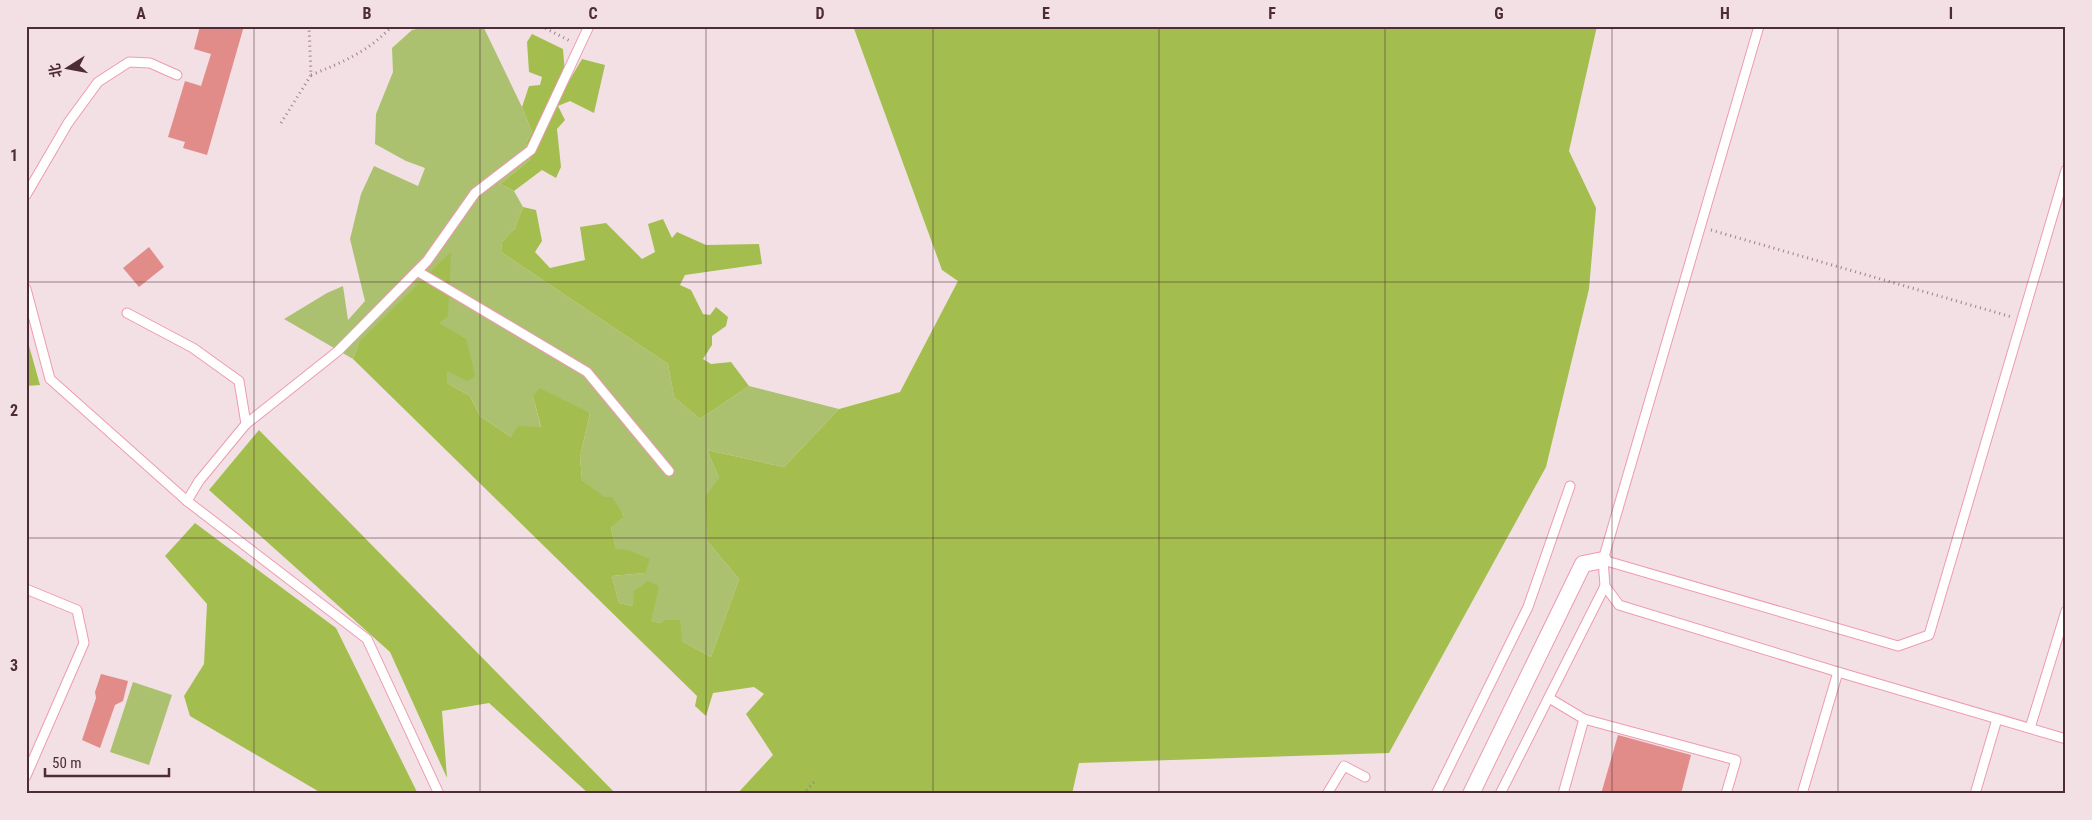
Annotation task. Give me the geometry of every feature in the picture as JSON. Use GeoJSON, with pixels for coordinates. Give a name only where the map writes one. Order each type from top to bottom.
{"type":"FeatureCollection","features":[{"type":"Feature","properties":{"kind":"street"},"geometry":{"type":"LineString","coordinates":[[1471,794],[1583,564],[1603,560]]}},
{"type":"Feature","properties":{"kind":"lane"},"geometry":{"type":"LineString","coordinates":[[187,501],[199,481],[246,424],[338,351],[427,261],[475,193],[531,150],[589,26]]}},
{"type":"Feature","properties":{"kind":"lane"},"geometry":{"type":"LineString","coordinates":[[1500,794],[1605,586],[1603,560],[1759,26]]}},
{"type":"Feature","properties":{"kind":"lane"},"geometry":{"type":"LineString","coordinates":[[26,196],[68,123],[98,82],[129,62],[150,63],[176,75]]}},
{"type":"Feature","properties":{"kind":"lane"},"geometry":{"type":"LineString","coordinates":[[1603,560],[1898,646],[1929,635],[2066,170]]}},
{"type":"Feature","properties":{"kind":"lane"},"geometry":{"type":"LineString","coordinates":[[417,271],[587,372],[670,471]]}},
{"type":"Feature","properties":{"kind":"lane"},"geometry":{"type":"LineString","coordinates":[[26,289],[50,379],[187,501],[367,639],[438,794]]}},
{"type":"Feature","properties":{"kind":"lane"},"geometry":{"type":"LineString","coordinates":[[128,313],[193,348],[239,381],[246,424]]}},
{"type":"Feature","properties":{"kind":"lane"},"geometry":{"type":"LineString","coordinates":[[1436,794],[1528,608],[1570,486]]}},
{"type":"Feature","properties":{"kind":"lane"},"geometry":{"type":"LineString","coordinates":[[1605,586],[1619,605],[1838,672],[2066,738]]}},
{"type":"Feature","properties":{"kind":"lane"},"geometry":{"type":"LineString","coordinates":[[26,589],[77,610],[84,643],[26,776]]}},
{"type":"Feature","properties":{"kind":"lane"},"geometry":{"type":"LineString","coordinates":[[2030,728],[2066,611]]}},
{"type":"Feature","properties":{"kind":"lane"},"geometry":{"type":"LineString","coordinates":[[1802,794],[1838,672]]}},
{"type":"Feature","properties":{"kind":"lane"},"geometry":{"type":"LineString","coordinates":[[1549,698],[1584,719],[1736,760],[1726,794]]}},
{"type":"Feature","properties":{"kind":"lane"},"geometry":{"type":"LineString","coordinates":[[1563,794],[1584,719]]}},
{"type":"Feature","properties":{"kind":"lane"},"geometry":{"type":"LineString","coordinates":[[1975,794],[1998,719]]}},
{"type":"Feature","properties":{"kind":"lane"},"geometry":{"type":"LineString","coordinates":[[1327,794],[1344,766],[1365,777]]}},
{"type":"Feature","properties":{"kind":"path"},"geometry":{"type":"LineString","coordinates":[[280,123],[311,75],[309,26]]}},
{"type":"Feature","properties":{"kind":"path"},"geometry":{"type":"LineString","coordinates":[[311,75],[345,62],[376,43],[392,26]]}},
{"type":"Feature","properties":{"kind":"path"},"geometry":{"type":"LineString","coordinates":[[541,26],[579,46]]}},
{"type":"Feature","properties":{"kind":"path"},"geometry":{"type":"LineString","coordinates":[[1700,228],[2022,320]]}},
{"type":"Feature","properties":{"kind":"path"},"geometry":{"type":"LineString","coordinates":[[803,794],[816,780]]}},
{"type":"Feature","properties":{"kind":"green space"},"geometry":{"type":"Polygon","coordinates":[[[431,26],[483,26],[532,132],[526,143],[530,160],[500,184],[514,191],[523,207],[515,228],[502,242],[501,252],[668,364],[674,397],[700,419],[749,386],[839,409],[784,467],[707,450],[719,478],[708,542],[739,579],[711,657],[682,641],[661,623],[650,621],[633,606],[619,603],[612,576],[645,573],[628,550],[616,550],[611,528],[624,515],[582,480],[580,457],[590,413],[533,397],[541,428],[511,437],[480,416],[470,396],[447,383],[447,371],[466,338],[438,323],[359,342],[353,359],[284,319],[327,293],[343,286],[348,320],[365,301],[350,239],[361,194],[374,166],[418,186],[425,168],[406,161],[375,144],[376,114],[393,72],[392,48],[412,30],[431,26]]]}},
{"type":"Feature","properties":{"kind":"green space"},"geometry":{"type":"Polygon","coordinates":[[[853,26],[1597,26],[1569,151],[1596,208],[1589,289],[1546,467],[1389,753],[1079,763],[1072,794],[737,794],[773,755],[746,714],[764,694],[754,687],[713,693],[706,716],[695,706],[697,696],[353,359],[359,342],[451,252],[448,316],[439,323],[466,338],[475,376],[467,381],[447,371],[447,383],[470,396],[480,416],[511,437],[518,426],[541,427],[533,397],[539,388],[590,413],[580,457],[582,480],[604,497],[612,497],[624,516],[611,528],[616,549],[628,550],[650,559],[645,573],[612,576],[619,603],[633,606],[634,591],[648,581],[659,586],[651,621],[661,623],[666,620],[680,620],[682,641],[711,657],[739,579],[708,542],[705,497],[719,478],[707,450],[784,467],[839,409],[900,392],[958,281],[942,270],[853,26]]]}},
{"type":"Feature","properties":{"kind":"green space"},"geometry":{"type":"Polygon","coordinates":[[[532,34],[563,49],[566,86],[582,59],[605,65],[594,113],[570,101],[558,106],[565,120],[557,129],[561,167],[556,178],[542,170],[514,191],[500,184],[530,160],[526,143],[532,132],[522,107],[529,86],[540,85],[542,77],[529,72],[527,42],[532,34]]]}},
{"type":"Feature","properties":{"kind":"green space"},"geometry":{"type":"Polygon","coordinates":[[[523,207],[536,210],[542,241],[535,252],[550,268],[585,260],[580,227],[606,223],[642,259],[655,252],[648,224],[663,219],[672,238],[677,232],[706,245],[759,244],[762,264],[685,275],[680,285],[691,290],[703,314],[710,315],[716,307],[728,317],[726,326],[712,336],[712,345],[703,359],[711,364],[731,362],[749,386],[700,419],[674,397],[668,364],[501,252],[502,242],[515,228],[523,207]]]}},
{"type":"Feature","properties":{"kind":"green space"},"geometry":{"type":"Polygon","coordinates":[[[26,335],[40,385],[26,386],[26,335]]]}},
{"type":"Feature","properties":{"kind":"green space"},"geometry":{"type":"Polygon","coordinates":[[[259,430],[616,794],[589,794],[489,703],[442,711],[447,778],[390,652],[209,490],[259,430]]]}},
{"type":"Feature","properties":{"kind":"green space"},"geometry":{"type":"Polygon","coordinates":[[[195,523],[336,628],[418,794],[323,794],[190,716],[184,696],[204,664],[207,604],[165,556],[195,523]]]}},
{"type":"Feature","properties":{"kind":"green space"},"geometry":{"type":"Polygon","coordinates":[[[133,682],[172,695],[149,765],[110,752],[133,682]]]}},
{"type":"Feature","properties":{"kind":"building"},"geometry":{"type":"Polygon","coordinates":[[[200,26],[244,26],[207,155],[183,148],[185,142],[168,137],[185,81],[201,86],[211,54],[194,49],[200,26]]]}},
{"type":"Feature","properties":{"kind":"building"},"geometry":{"type":"Polygon","coordinates":[[[149,247],[164,267],[139,287],[123,268],[149,247]]]}},
{"type":"Feature","properties":{"kind":"building"},"geometry":{"type":"Polygon","coordinates":[[[101,674],[128,681],[123,701],[115,705],[100,748],[82,740],[96,698],[95,692],[101,674]]]}},
{"type":"Feature","properties":{"kind":"building"},"geometry":{"type":"Polygon","coordinates":[[[1618,735],[1691,755],[1681,794],[1601,794],[1618,735]]]}}]}
